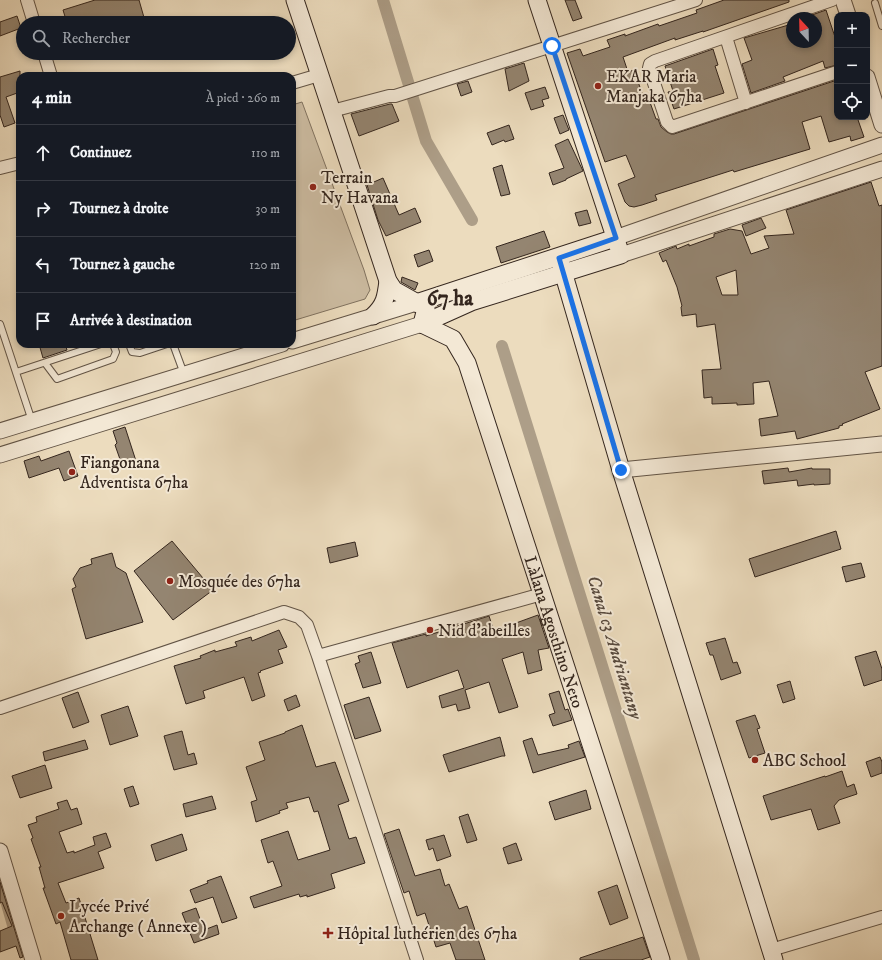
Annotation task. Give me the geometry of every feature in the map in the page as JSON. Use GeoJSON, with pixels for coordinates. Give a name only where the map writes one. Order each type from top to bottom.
{"type":"FeatureCollection","features":[{"type":"Feature","properties":{"kind":"main road"},"geometry":{"type":"LineString","coordinates":[[296,0],[319,75],[388,281],[394,290],[426,308],[422,324]]}},
{"type":"Feature","properties":{"kind":"main road"},"geometry":{"type":"LineString","coordinates":[[416,303],[561,265],[621,255],[537,0]]}},
{"type":"Feature","properties":{"kind":"main road"},"geometry":{"type":"LineString","coordinates":[[422,324],[561,265],[616,238]]}},
{"type":"Feature","properties":{"kind":"main road"},"geometry":{"type":"LineString","coordinates":[[561,265],[621,470],[773,955]]}},
{"type":"Feature","properties":{"kind":"main road"},"geometry":{"type":"LineString","coordinates":[[372,316],[381,309],[386,298],[388,281]]}},
{"type":"Feature","properties":{"kind":"main road","name":"Làlana Agosthino Neto"},"geometry":{"type":"LineString","coordinates":[[422,324],[454,339],[467,363],[661,960]]}},
{"type":"Feature","properties":{"kind":"street"},"geometry":{"type":"LineString","coordinates":[[27,0],[32,16]]}},
{"type":"Feature","properties":{"kind":"street"},"geometry":{"type":"LineString","coordinates":[[332,111],[389,96],[395,96],[428,86],[696,0]]}},
{"type":"Feature","properties":{"kind":"street"},"geometry":{"type":"LineString","coordinates":[[832,0],[656,61],[650,64],[649,68],[667,122],[672,127],[834,73]]}},
{"type":"Feature","properties":{"kind":"street"},"geometry":{"type":"LineString","coordinates":[[843,0],[847,12]]}},
{"type":"Feature","properties":{"kind":"street"},"geometry":{"type":"LineString","coordinates":[[726,37],[746,103]]}},
{"type":"Feature","properties":{"kind":"street"},"geometry":{"type":"LineString","coordinates":[[46,60],[50,72]]}},
{"type":"Feature","properties":{"kind":"street"},"geometry":{"type":"LineString","coordinates":[[296,82],[319,75]]}},
{"type":"Feature","properties":{"kind":"street"},"geometry":{"type":"LineString","coordinates":[[869,84],[882,125]]}},
{"type":"Feature","properties":{"kind":"street"},"geometry":{"type":"LineString","coordinates":[[616,238],[882,145]]}},
{"type":"Feature","properties":{"kind":"street"},"geometry":{"type":"LineString","coordinates":[[0,168],[16,164]]}},
{"type":"Feature","properties":{"kind":"street"},"geometry":{"type":"LineString","coordinates":[[621,255],[882,169]]}},
{"type":"Feature","properties":{"kind":"street"},"geometry":{"type":"LineString","coordinates":[[296,340],[416,303]]}},
{"type":"Feature","properties":{"kind":"street"},"geometry":{"type":"LineString","coordinates":[[0,455],[422,324]]}},
{"type":"Feature","properties":{"kind":"street"},"geometry":{"type":"LineString","coordinates":[[0,431],[269,348]]}},
{"type":"Feature","properties":{"kind":"street"},"geometry":{"type":"LineString","coordinates":[[621,470],[882,444]]}},
{"type":"Feature","properties":{"kind":"street"},"geometry":{"type":"LineString","coordinates":[[318,656],[542,594]]}},
{"type":"Feature","properties":{"kind":"street"},"geometry":{"type":"LineString","coordinates":[[0,708],[284,612],[299,617],[307,626],[318,656],[417,960]]}},
{"type":"Feature","properties":{"kind":"street"},"geometry":{"type":"LineString","coordinates":[[0,851],[33,960]]}},
{"type":"Feature","properties":{"kind":"street"},"geometry":{"type":"LineString","coordinates":[[773,955],[882,917]]}},
{"type":"Feature","properties":{"kind":"lane"},"geometry":{"type":"LineString","coordinates":[[874,2],[882,26]]}},
{"type":"Feature","properties":{"kind":"lane"},"geometry":{"type":"LineString","coordinates":[[0,324],[32,421]]}},
{"type":"Feature","properties":{"kind":"lane"},"geometry":{"type":"LineString","coordinates":[[16,372],[89,348]]}},
{"type":"Feature","properties":{"kind":"lane"},"geometry":{"type":"LineString","coordinates":[[45,363],[57,379],[113,359],[116,352],[114,348]]}},
{"type":"Feature","properties":{"kind":"lane"},"geometry":{"type":"LineString","coordinates":[[130,348],[132,352],[140,353],[155,348]]}},
{"type":"Feature","properties":{"kind":"lane"},"geometry":{"type":"LineString","coordinates":[[174,348],[184,374]]}},
{"type":"Feature","properties":{"kind":"shaded area","name":"Terrain Ny Havana"},"geometry":{"type":"Polygon","coordinates":[[[302,102],[370,290],[365,299],[296,320],[296,104],[302,102]]]}},
{"type":"Feature","properties":{"kind":"building"},"geometry":{"type":"Polygon","coordinates":[[[95,0],[139,0],[144,16],[65,16],[63,10],[95,0]]]}},
{"type":"Feature","properties":{"kind":"building"},"geometry":{"type":"Polygon","coordinates":[[[565,0],[575,0],[582,18],[573,21],[565,0]]]}},
{"type":"Feature","properties":{"kind":"building"},"geometry":{"type":"Polygon","coordinates":[[[724,0],[789,0],[789,2],[703,32],[675,40],[675,38],[623,57],[628,72],[634,70],[643,96],[647,94],[656,119],[658,119],[661,127],[667,132],[674,134],[834,81],[834,120],[858,120],[864,137],[851,141],[850,136],[829,142],[821,116],[802,122],[810,149],[734,172],[733,170],[655,195],[657,200],[634,207],[629,206],[625,202],[618,184],[635,177],[626,155],[605,162],[567,53],[580,49],[583,56],[610,47],[607,40],[625,34],[625,36],[658,24],[659,26],[697,13],[696,10],[724,0]]]}},
{"type":"Feature","properties":{"kind":"building"},"geometry":{"type":"Polygon","coordinates":[[[826,10],[834,34],[834,66],[825,68],[823,61],[783,77],[785,81],[751,93],[742,64],[752,60],[744,38],[786,26],[786,48],[822,48],[822,12],[820,12],[826,10]]]}},
{"type":"Feature","properties":{"kind":"building"},"geometry":{"type":"Polygon","coordinates":[[[16,16],[16,30],[0,36],[0,22],[16,16]]]}},
{"type":"Feature","properties":{"kind":"building"},"geometry":{"type":"Polygon","coordinates":[[[713,49],[718,65],[715,66],[724,93],[674,109],[668,92],[673,91],[665,66],[713,49]]]}},
{"type":"Feature","properties":{"kind":"building"},"geometry":{"type":"Polygon","coordinates":[[[524,63],[529,81],[509,91],[505,69],[524,63]]]}},
{"type":"Feature","properties":{"kind":"building"},"geometry":{"type":"Polygon","coordinates":[[[16,72],[16,93],[6,97],[15,123],[4,127],[0,115],[0,77],[16,72]]]}},
{"type":"Feature","properties":{"kind":"building"},"geometry":{"type":"Polygon","coordinates":[[[468,81],[472,92],[461,96],[457,84],[468,81]]]}},
{"type":"Feature","properties":{"kind":"building"},"geometry":{"type":"Polygon","coordinates":[[[545,87],[549,98],[542,100],[544,106],[531,110],[525,93],[545,87]]]}},
{"type":"Feature","properties":{"kind":"building"},"geometry":{"type":"Polygon","coordinates":[[[392,104],[399,121],[359,136],[351,114],[392,104]]]}},
{"type":"Feature","properties":{"kind":"building"},"geometry":{"type":"Polygon","coordinates":[[[563,115],[569,130],[560,134],[554,118],[563,115]]]}},
{"type":"Feature","properties":{"kind":"building"},"geometry":{"type":"Polygon","coordinates":[[[509,125],[514,139],[505,142],[504,140],[492,145],[487,133],[509,125]]]}},
{"type":"Feature","properties":{"kind":"building"},"geometry":{"type":"Polygon","coordinates":[[[568,139],[583,171],[553,185],[549,173],[564,168],[555,145],[568,139]]]}},
{"type":"Feature","properties":{"kind":"building"},"geometry":{"type":"Polygon","coordinates":[[[502,165],[510,194],[501,196],[493,168],[502,165]]]}},
{"type":"Feature","properties":{"kind":"building"},"geometry":{"type":"Polygon","coordinates":[[[383,178],[399,215],[415,208],[421,222],[386,236],[378,220],[367,185],[383,178]]]}},
{"type":"Feature","properties":{"kind":"building"},"geometry":{"type":"Polygon","coordinates":[[[871,182],[879,206],[882,205],[882,366],[865,372],[880,409],[842,424],[843,425],[839,426],[839,428],[797,439],[795,431],[761,436],[759,419],[778,416],[769,381],[753,383],[754,404],[712,404],[712,397],[704,398],[702,370],[721,369],[715,324],[697,327],[696,314],[682,316],[682,306],[677,287],[666,260],[663,262],[659,253],[676,246],[677,249],[689,244],[689,246],[714,237],[714,234],[730,229],[742,231],[751,254],[769,248],[764,236],[794,234],[786,210],[871,182]],[[736,270],[716,277],[722,295],[738,295],[736,270]]]}},
{"type":"Feature","properties":{"kind":"building"},"geometry":{"type":"Polygon","coordinates":[[[587,210],[591,223],[579,226],[575,213],[587,210]]]}},
{"type":"Feature","properties":{"kind":"building"},"geometry":{"type":"Polygon","coordinates":[[[761,218],[766,228],[746,236],[742,225],[761,218]]]}},
{"type":"Feature","properties":{"kind":"building"},"geometry":{"type":"Polygon","coordinates":[[[544,231],[550,247],[501,263],[496,247],[544,231]]]}},
{"type":"Feature","properties":{"kind":"building"},"geometry":{"type":"Polygon","coordinates":[[[429,250],[433,261],[418,267],[414,255],[429,250]]]}},
{"type":"Feature","properties":{"kind":"building"},"geometry":{"type":"Polygon","coordinates":[[[402,277],[418,283],[415,290],[401,282],[402,277]]]}},
{"type":"Feature","properties":{"kind":"building"},"geometry":{"type":"Polygon","coordinates":[[[40,348],[66,348],[67,350],[43,358],[40,348]]]}},
{"type":"Feature","properties":{"kind":"building"},"geometry":{"type":"Polygon","coordinates":[[[125,427],[136,461],[122,465],[115,445],[117,443],[113,431],[125,427]]]}},
{"type":"Feature","properties":{"kind":"building"},"geometry":{"type":"Polygon","coordinates":[[[69,451],[78,476],[64,481],[59,468],[29,478],[24,461],[39,456],[41,461],[69,451]]]}},
{"type":"Feature","properties":{"kind":"building"},"geometry":{"type":"Polygon","coordinates":[[[788,468],[789,472],[812,468],[830,469],[830,484],[798,486],[797,480],[764,484],[762,471],[788,468]]]}},
{"type":"Feature","properties":{"kind":"building"},"geometry":{"type":"Polygon","coordinates":[[[836,531],[841,549],[755,577],[749,559],[836,531]]]}},
{"type":"Feature","properties":{"kind":"building"},"geometry":{"type":"Polygon","coordinates":[[[172,541],[213,590],[173,620],[134,571],[172,541]]]}},
{"type":"Feature","properties":{"kind":"building"},"geometry":{"type":"Polygon","coordinates":[[[355,542],[358,556],[330,563],[327,548],[355,542]]]}},
{"type":"Feature","properties":{"kind":"building"},"geometry":{"type":"Polygon","coordinates":[[[112,553],[116,567],[126,573],[143,622],[86,639],[72,589],[76,587],[73,579],[80,568],[92,564],[91,559],[112,553]]]}},
{"type":"Feature","properties":{"kind":"building"},"geometry":{"type":"Polygon","coordinates":[[[861,563],[865,577],[846,582],[842,567],[861,563]]]}},
{"type":"Feature","properties":{"kind":"building"},"geometry":{"type":"Polygon","coordinates":[[[538,615],[549,648],[538,650],[542,670],[528,674],[523,652],[502,659],[518,707],[499,713],[489,682],[465,690],[470,708],[458,711],[456,704],[442,708],[439,696],[464,688],[458,670],[407,688],[392,643],[426,634],[426,636],[489,616],[494,631],[538,615]]]}},
{"type":"Feature","properties":{"kind":"building"},"geometry":{"type":"Polygon","coordinates":[[[279,630],[287,647],[278,650],[283,663],[258,673],[265,696],[252,701],[244,677],[203,691],[205,698],[186,704],[174,666],[201,658],[200,656],[215,650],[215,652],[237,646],[235,642],[251,637],[252,641],[279,630]]]}},
{"type":"Feature","properties":{"kind":"building"},"geometry":{"type":"Polygon","coordinates":[[[725,638],[733,663],[737,662],[741,673],[721,680],[713,655],[710,655],[706,643],[725,638]]]}},
{"type":"Feature","properties":{"kind":"building"},"geometry":{"type":"Polygon","coordinates":[[[876,651],[882,669],[882,680],[864,686],[855,657],[876,651]]]}},
{"type":"Feature","properties":{"kind":"building"},"geometry":{"type":"Polygon","coordinates":[[[371,652],[381,683],[363,688],[355,664],[360,662],[358,656],[371,652]]]}},
{"type":"Feature","properties":{"kind":"building"},"geometry":{"type":"Polygon","coordinates":[[[790,681],[795,699],[783,703],[777,685],[790,681]]]}},
{"type":"Feature","properties":{"kind":"building"},"geometry":{"type":"Polygon","coordinates":[[[559,691],[565,710],[568,709],[572,720],[553,726],[549,715],[555,713],[549,694],[559,691]]]}},
{"type":"Feature","properties":{"kind":"building"},"geometry":{"type":"Polygon","coordinates":[[[78,692],[89,722],[73,728],[62,698],[78,692]]]}},
{"type":"Feature","properties":{"kind":"building"},"geometry":{"type":"Polygon","coordinates":[[[296,695],[300,706],[288,711],[284,700],[296,695]]]}},
{"type":"Feature","properties":{"kind":"building"},"geometry":{"type":"Polygon","coordinates":[[[369,697],[381,731],[355,739],[344,705],[369,697]]]}},
{"type":"Feature","properties":{"kind":"building"},"geometry":{"type":"Polygon","coordinates":[[[128,706],[138,736],[110,745],[101,715],[128,706]]]}},
{"type":"Feature","properties":{"kind":"building"},"geometry":{"type":"Polygon","coordinates":[[[755,715],[760,728],[757,729],[765,753],[749,758],[736,721],[755,715]]]}},
{"type":"Feature","properties":{"kind":"building"},"geometry":{"type":"Polygon","coordinates":[[[302,725],[316,767],[335,762],[349,801],[338,805],[349,839],[356,837],[365,863],[331,874],[335,888],[307,897],[307,895],[300,897],[299,894],[254,908],[250,897],[282,886],[273,861],[268,863],[261,840],[288,831],[298,860],[330,850],[318,811],[314,812],[309,797],[286,803],[288,808],[279,811],[280,813],[256,822],[251,802],[257,800],[246,767],[265,760],[259,742],[302,725]]]}},
{"type":"Feature","properties":{"kind":"building"},"geometry":{"type":"Polygon","coordinates":[[[182,731],[188,755],[194,753],[197,764],[174,770],[164,736],[182,731]]]}},
{"type":"Feature","properties":{"kind":"building"},"geometry":{"type":"Polygon","coordinates":[[[500,737],[505,756],[449,772],[443,755],[500,737]]]}},
{"type":"Feature","properties":{"kind":"building"},"geometry":{"type":"Polygon","coordinates":[[[532,738],[538,755],[569,748],[568,745],[579,741],[585,757],[533,773],[523,741],[532,738]]]}},
{"type":"Feature","properties":{"kind":"building"},"geometry":{"type":"Polygon","coordinates":[[[85,740],[88,749],[45,761],[43,752],[85,740]]]}},
{"type":"Feature","properties":{"kind":"building"},"geometry":{"type":"Polygon","coordinates":[[[880,757],[882,762],[882,773],[871,777],[866,762],[880,757]]]}},
{"type":"Feature","properties":{"kind":"building"},"geometry":{"type":"Polygon","coordinates":[[[45,765],[52,788],[20,798],[12,776],[45,765]]]}},
{"type":"Feature","properties":{"kind":"building"},"geometry":{"type":"Polygon","coordinates":[[[842,771],[847,787],[854,784],[857,794],[839,800],[834,806],[840,823],[818,830],[811,809],[771,820],[763,796],[842,771]]]}},
{"type":"Feature","properties":{"kind":"building"},"geometry":{"type":"Polygon","coordinates":[[[133,786],[139,804],[130,807],[124,789],[133,786]]]}},
{"type":"Feature","properties":{"kind":"building"},"geometry":{"type":"Polygon","coordinates":[[[586,790],[591,809],[555,820],[549,802],[586,790]]]}},
{"type":"Feature","properties":{"kind":"building"},"geometry":{"type":"Polygon","coordinates":[[[212,796],[216,809],[186,817],[183,804],[212,796]]]}},
{"type":"Feature","properties":{"kind":"building"},"geometry":{"type":"Polygon","coordinates":[[[67,800],[71,810],[77,808],[82,824],[59,832],[67,853],[74,851],[74,853],[95,845],[93,837],[106,833],[111,847],[98,852],[104,868],[58,883],[66,903],[79,898],[98,960],[71,960],[60,922],[56,924],[43,888],[45,888],[39,867],[41,867],[31,839],[33,838],[28,825],[37,822],[36,817],[59,809],[57,803],[67,800]]]}},
{"type":"Feature","properties":{"kind":"building"},"geometry":{"type":"Polygon","coordinates":[[[468,814],[477,840],[467,843],[459,817],[468,814]]]}},
{"type":"Feature","properties":{"kind":"building"},"geometry":{"type":"Polygon","coordinates":[[[399,829],[415,876],[440,869],[445,886],[449,884],[459,909],[467,906],[485,960],[456,960],[450,943],[436,947],[425,913],[417,916],[409,891],[404,893],[384,834],[399,829]]]}},
{"type":"Feature","properties":{"kind":"building"},"geometry":{"type":"Polygon","coordinates":[[[182,834],[187,850],[156,861],[151,845],[182,834]]]}},
{"type":"Feature","properties":{"kind":"building"},"geometry":{"type":"Polygon","coordinates":[[[444,835],[451,856],[437,861],[433,848],[429,850],[426,840],[444,835]]]}},
{"type":"Feature","properties":{"kind":"building"},"geometry":{"type":"Polygon","coordinates":[[[516,843],[522,860],[508,864],[503,848],[516,843]]]}},
{"type":"Feature","properties":{"kind":"building"},"geometry":{"type":"Polygon","coordinates":[[[221,876],[237,918],[222,923],[213,897],[195,903],[190,890],[208,883],[207,881],[221,876]]]}},
{"type":"Feature","properties":{"kind":"building"},"geometry":{"type":"Polygon","coordinates":[[[0,882],[23,957],[20,958],[16,946],[0,952],[0,931],[12,926],[2,902],[0,903],[0,882]]]}},
{"type":"Feature","properties":{"kind":"building"},"geometry":{"type":"Polygon","coordinates":[[[617,885],[628,918],[610,925],[598,892],[617,885]]]}},
{"type":"Feature","properties":{"kind":"building"},"geometry":{"type":"Polygon","coordinates":[[[196,908],[204,930],[217,925],[219,934],[194,943],[182,913],[196,908]]]}},
{"type":"Feature","properties":{"kind":"building"},"geometry":{"type":"Polygon","coordinates":[[[643,937],[650,957],[641,960],[580,960],[580,958],[643,937]]]}},
{"type":"Feature","properties":{"kind":"waterway"},"geometry":{"type":"LineString","coordinates":[[383,0],[426,141],[472,220]]}},
{"type":"Feature","properties":{"kind":"waterway","name":"Canal c3 Andriantany"},"geometry":{"type":"LineString","coordinates":[[502,346],[694,960]]}},
{"type":"Feature","properties":{"kind":"waterway"},"geometry":{"type":"LineString","coordinates":[[0,880],[13,925]]}},
{"type":"Feature","properties":{"kind":"place","name":"EKAR Maria Manjaka 67ha"},"geometry":{"type":"Point","coordinates":[598,86]}},
{"type":"Feature","properties":{"kind":"place","name":"Terrain Ny Havana"},"geometry":{"type":"Point","coordinates":[313,187]}},
{"type":"Feature","properties":{"kind":"place","name":"Fiangonana Adventista 67ha"},"geometry":{"type":"Point","coordinates":[72,472]}},
{"type":"Feature","properties":{"kind":"place","name":"Mosquée des 67ha"},"geometry":{"type":"Point","coordinates":[170,581]}},
{"type":"Feature","properties":{"kind":"place","name":"Nid d'abeilles"},"geometry":{"type":"Point","coordinates":[430,630]}},
{"type":"Feature","properties":{"kind":"place","name":"ABC School"},"geometry":{"type":"Point","coordinates":[755,760]}},
{"type":"Feature","properties":{"kind":"place","name":"Lycée Privé Archange ( Annexe )"},"geometry":{"type":"Point","coordinates":[61,916]}},
{"type":"Feature","properties":{"kind":"place","name":"Hôpital luthérien des 67ha"},"geometry":{"type":"Point","coordinates":[328,933]}},
{"type":"Feature","properties":{"kind":"district","name":"67 ha"},"geometry":{"type":"Point","coordinates":[450,298]}},
{"type":"Feature","properties":{"kind":"route"},"geometry":{"type":"LineString","coordinates":[[552,46],[616,238],[559,258],[621,470]]}}]}
